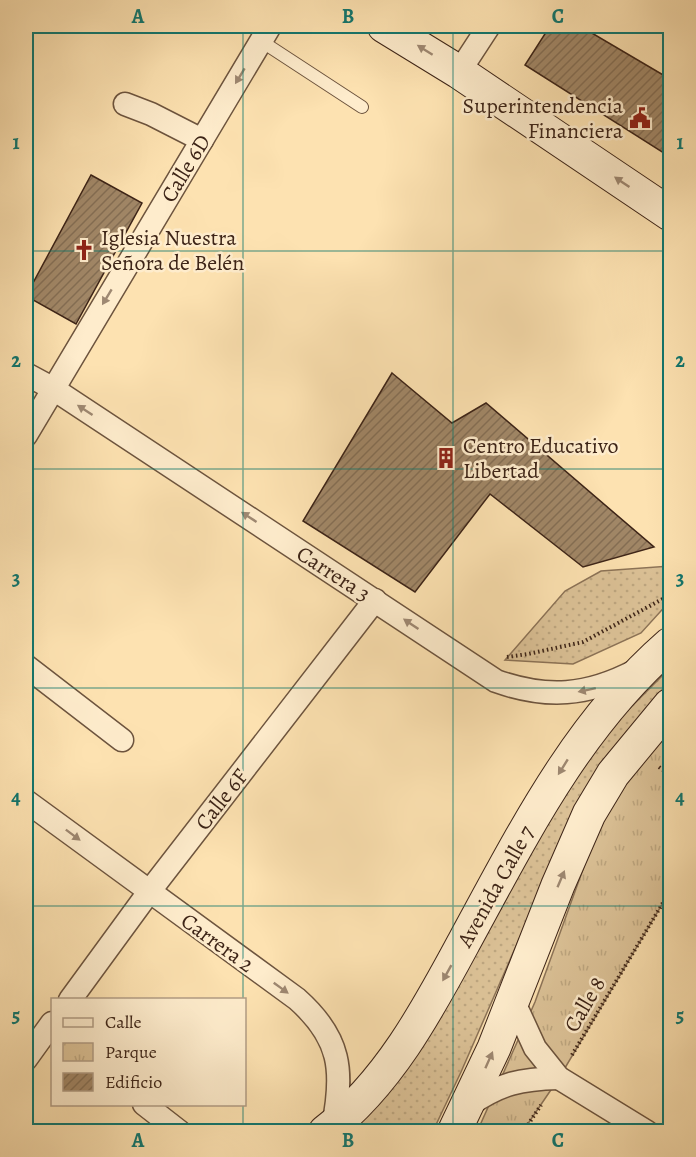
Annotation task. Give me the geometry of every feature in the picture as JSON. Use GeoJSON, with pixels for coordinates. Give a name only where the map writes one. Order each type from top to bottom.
{"type":"FeatureCollection","features":[{"type":"Feature","properties":{"kind":"street"},"geometry":{"type":"LineString","coordinates":[[384,26],[459,72],[670,214]]}},
{"type":"Feature","properties":{"kind":"street"},"geometry":{"type":"LineString","coordinates":[[459,72],[489,26]]}},
{"type":"Feature","properties":{"kind":"street","name":"Calle 6D"},"geometry":{"type":"LineString","coordinates":[[26,435],[266,33]]}},
{"type":"Feature","properties":{"kind":"street"},"geometry":{"type":"LineString","coordinates":[[125,104],[151,114],[202,140]]}},
{"type":"Feature","properties":{"kind":"street","name":"Carrera 3"},"geometry":{"type":"LineString","coordinates":[[26,374],[52,388],[496,681],[516,688],[557,693],[597,688],[634,671],[664,650]]}},
{"type":"Feature","properties":{"kind":"street","name":"Calle 6F"},"geometry":{"type":"LineString","coordinates":[[71,998],[149,892],[375,600]]}},
{"type":"Feature","properties":{"kind":"street","name":"Avenida Calle 7"},"geometry":{"type":"LineString","coordinates":[[329,1129],[375,1083],[421,1018],[567,760],[605,711],[664,650]]}},
{"type":"Feature","properties":{"kind":"street"},"geometry":{"type":"LineString","coordinates":[[26,666],[122,740]]}},
{"type":"Feature","properties":{"kind":"street"},"geometry":{"type":"LineString","coordinates":[[461,1118],[513,1000],[558,885],[589,814],[613,774],[670,705]]}},
{"type":"Feature","properties":{"kind":"street","name":"Carrera 2"},"geometry":{"type":"LineString","coordinates":[[26,801],[297,999],[322,1024],[333,1047],[339,1073],[339,1090],[329,1129]]}},
{"type":"Feature","properties":{"kind":"street"},"geometry":{"type":"LineString","coordinates":[[513,1000],[535,1048],[559,1078],[647,1131]]}},
{"type":"Feature","properties":{"kind":"street"},"geometry":{"type":"LineString","coordinates":[[26,1059],[50,1030]]}},
{"type":"Feature","properties":{"kind":"street"},"geometry":{"type":"LineString","coordinates":[[461,1118],[489,1091],[507,1084],[559,1078]]}},
{"type":"Feature","properties":{"kind":"street"},"geometry":{"type":"LineString","coordinates":[[147,1106],[180,1131]]}},
{"type":"Feature","properties":{"kind":"lane"},"geometry":{"type":"LineString","coordinates":[[266,33],[363,106]]}},
{"type":"Feature","properties":{"kind":"path"},"geometry":{"type":"LineString","coordinates":[[467,662],[528,654],[583,642],[670,595]]}},
{"type":"Feature","properties":{"kind":"path","name":"Calle 8"},"geometry":{"type":"LineString","coordinates":[[524,1131],[559,1078],[670,891]]}},
{"type":"Feature","properties":{"kind":"green space"},"geometry":{"type":"Polygon","coordinates":[[[670,566],[670,601],[641,633],[573,664],[505,660],[565,591],[601,571],[670,566]]]}},
{"type":"Feature","properties":{"kind":"green space"},"geometry":{"type":"Polygon","coordinates":[[[670,668],[670,692],[544,882],[433,1131],[341,1132],[608,730],[670,668]]]}},
{"type":"Feature","properties":{"kind":"green space"},"geometry":{"type":"Polygon","coordinates":[[[670,727],[670,891],[559,1078],[523,1131],[477,1132],[535,1002],[609,804],[670,727]]]}},
{"type":"Feature","properties":{"kind":"building","name":"Superintendencia Financiera"},"geometry":{"type":"Polygon","coordinates":[[[550,26],[580,26],[670,79],[670,157],[525,65],[550,26]]]}},
{"type":"Feature","properties":{"kind":"building","name":"Iglesia Nuestra Señora de Belén"},"geometry":{"type":"Polygon","coordinates":[[[91,175],[142,203],[76,324],[26,296],[91,175]]]}},
{"type":"Feature","properties":{"kind":"building","name":"Centro Educativo Libertad"},"geometry":{"type":"Polygon","coordinates":[[[392,373],[452,423],[486,403],[654,547],[583,567],[490,494],[415,592],[303,521],[392,373]]]}},
{"type":"Feature","properties":{"kind":"place","name":"Superintendencia Financiera"},"geometry":{"type":"Point","coordinates":[640,118]}},
{"type":"Feature","properties":{"kind":"place","name":"Iglesia Nuestra Señora de Belén"},"geometry":{"type":"Point","coordinates":[84,250]}},
{"type":"Feature","properties":{"kind":"place","name":"Centro Educativo Libertad"},"geometry":{"type":"Point","coordinates":[446,458]}}]}
